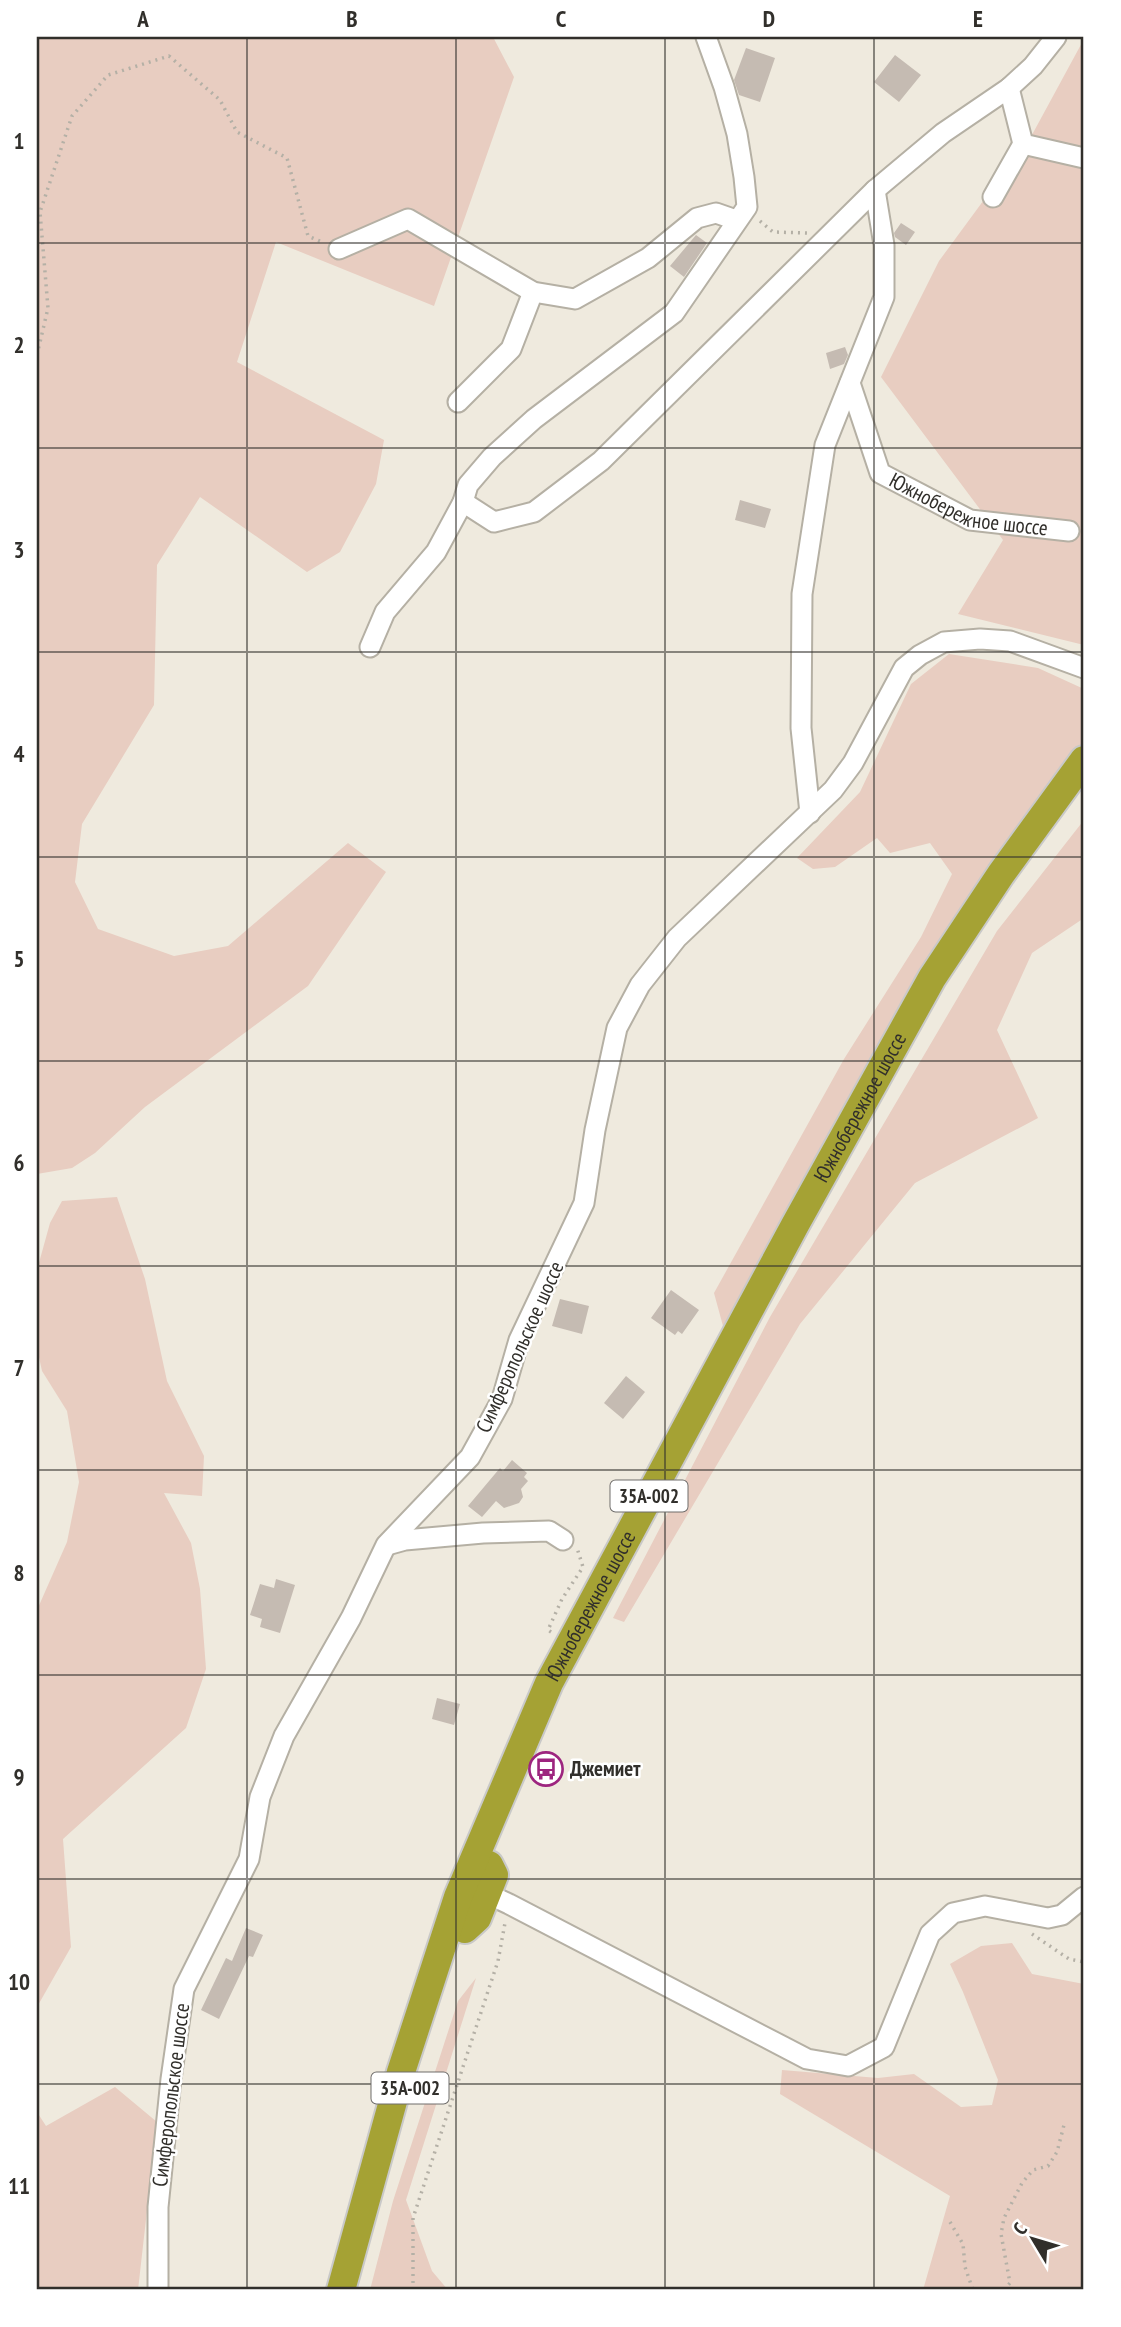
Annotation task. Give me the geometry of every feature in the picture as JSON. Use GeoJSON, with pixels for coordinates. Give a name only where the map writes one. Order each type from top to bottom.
{"type":"FeatureCollection","features":[{"type":"Feature","properties":{"kind":"highway","name":"Южнобережное шоссе"},"geometry":{"type":"LineString","coordinates":[[355,2290],[407,2096],[455,1932],[463,1881],[549,1683],[795,1225],[932,978],[1001,874],[1084,760]]}},
{"type":"Feature","properties":{"kind":"highway","name":"Южнобережное шоссе"},"geometry":{"type":"LineString","coordinates":[[341,2290],[401,2072],[455,1932],[487,1888],[563,1689],[804,1234],[943,987],[1011,883],[1084,785]]}},
{"type":"Feature","properties":{"kind":"highway"},"geometry":{"type":"LineString","coordinates":[[487,1888],[494,1833],[489,1824]]}},
{"type":"Feature","properties":{"kind":"street"},"geometry":{"type":"LineString","coordinates":[[370,647],[385,612],[436,552],[463,502],[468,485],[492,457],[534,419],[674,313],[741,213],[737,134],[706,37]]}},
{"type":"Feature","properties":{"kind":"street"},"geometry":{"type":"LineString","coordinates":[[463,502],[494,522],[534,512],[601,460],[875,190],[943,134],[1009,88],[1033,66],[1056,37]]}},
{"type":"Feature","properties":{"kind":"street"},"geometry":{"type":"LineString","coordinates":[[993,197],[1023,144],[1009,88]]}},
{"type":"Feature","properties":{"kind":"street"},"geometry":{"type":"LineString","coordinates":[[1023,144],[1084,158]]}},
{"type":"Feature","properties":{"kind":"street"},"geometry":{"type":"LineString","coordinates":[[810,813],[801,728],[802,594],[825,445],[884,297],[884,245],[875,190]]}},
{"type":"Feature","properties":{"kind":"street"},"geometry":{"type":"LineString","coordinates":[[339,249],[408,219],[533,292],[575,299],[649,258],[697,218],[741,213]]}},
{"type":"Feature","properties":{"kind":"street"},"geometry":{"type":"LineString","coordinates":[[458,402],[511,349],[533,292]]}},
{"type":"Feature","properties":{"kind":"street","name":"Южнобережное шоссе"},"geometry":{"type":"LineString","coordinates":[[850,383],[880,473],[970,520],[1069,531]]}},
{"type":"Feature","properties":{"kind":"street","name":"Симферопольское шоссе"},"geometry":{"type":"LineString","coordinates":[[158,2290],[158,2207],[171,2079],[184,1989],[249,1859],[260,1797],[284,1736],[351,1618],[386,1545],[470,1457],[502,1399],[519,1340],[584,1203],[595,1130],[617,1028],[640,985],[677,938],[833,790],[853,763],[904,668],[920,655],[944,642],[980,639],[1010,641],[1084,668]]}},
{"type":"Feature","properties":{"kind":"street"},"geometry":{"type":"LineString","coordinates":[[386,1545],[405,1540],[483,1533],[549,1531],[563,1540]]}},
{"type":"Feature","properties":{"kind":"street"},"geometry":{"type":"LineString","coordinates":[[487,1888],[807,2060],[848,2066],[884,2047],[930,1934],[953,1913],[985,1906],[1048,1918],[1062,1915],[1084,1897]]}},
{"type":"Feature","properties":{"kind":"path"},"geometry":{"type":"LineString","coordinates":[[37,355],[48,308],[40,212],[72,116],[108,75],[169,56],[219,100],[237,132],[287,158],[307,236],[339,249]]}},
{"type":"Feature","properties":{"kind":"path"},"geometry":{"type":"LineString","coordinates":[[741,213],[754,216],[773,232],[830,234]]}},
{"type":"Feature","properties":{"kind":"path"},"geometry":{"type":"LineString","coordinates":[[563,1540],[579,1549],[583,1567],[562,1599],[548,1630],[569,1645]]}},
{"type":"Feature","properties":{"kind":"path"},"geometry":{"type":"LineString","coordinates":[[413,2290],[413,2218],[498,1961],[487,1888]]}},
{"type":"Feature","properties":{"kind":"path"},"geometry":{"type":"LineString","coordinates":[[1010,1909],[1034,1937],[1069,1959],[1084,1962]]}},
{"type":"Feature","properties":{"kind":"path"},"geometry":{"type":"LineString","coordinates":[[1004,2290],[1010,2283],[1001,2234],[1004,2218],[1022,2183],[1033,2170],[1048,2166],[1057,2152],[1064,2125]]}},
{"type":"Feature","properties":{"kind":"path"},"geometry":{"type":"LineString","coordinates":[[950,2222],[963,2244],[965,2267],[974,2290]]}},
{"type":"Feature","properties":{"kind":"shaded area"},"geometry":{"type":"Polygon","coordinates":[[[37,37],[493,37],[514,77],[434,306],[276,242],[237,362],[384,440],[376,484],[340,552],[307,572],[200,497],[157,565],[154,705],[82,824],[75,882],[98,929],[174,956],[228,946],[348,843],[386,872],[308,986],[145,1107],[95,1153],[72,1168],[37,1174],[37,37]]]}},
{"type":"Feature","properties":{"kind":"shaded area"},"geometry":{"type":"Polygon","coordinates":[[[1084,39],[1084,645],[958,614],[1003,540],[881,377],[939,261],[1033,133],[1084,39]]]}},
{"type":"Feature","properties":{"kind":"shaded area"},"geometry":{"type":"Polygon","coordinates":[[[949,654],[1038,668],[1084,689],[1084,741],[943,946],[723,1326],[714,1293],[844,1059],[921,937],[952,874],[930,843],[890,853],[877,838],[835,867],[813,869],[797,858],[860,792],[911,684],[949,654]]]}},
{"type":"Feature","properties":{"kind":"shaded area"},"geometry":{"type":"Polygon","coordinates":[[[1084,820],[1084,918],[1032,953],[997,1030],[1038,1118],[915,1183],[800,1324],[624,1622],[613,1618],[770,1317],[997,931],[1084,820]]]}},
{"type":"Feature","properties":{"kind":"shaded area"},"geometry":{"type":"Polygon","coordinates":[[[117,1197],[145,1279],[167,1381],[204,1456],[202,1496],[164,1493],[191,1543],[200,1589],[206,1669],[186,1728],[63,1839],[71,1947],[37,2007],[37,1610],[67,1542],[79,1482],[67,1411],[42,1371],[37,1348],[37,1270],[50,1223],[62,1201],[117,1197]]]}},
{"type":"Feature","properties":{"kind":"shaded area"},"geometry":{"type":"Polygon","coordinates":[[[1012,1943],[1032,1974],[1084,1984],[1084,2290],[923,2290],[950,2196],[780,2094],[782,2070],[878,2078],[914,2074],[961,2107],[992,2105],[998,2080],[950,1964],[981,1946],[1012,1943]]]}},
{"type":"Feature","properties":{"kind":"shaded area"},"geometry":{"type":"Polygon","coordinates":[[[476,1978],[406,2200],[432,2271],[448,2290],[370,2290],[393,2201],[458,2001],[476,1978]]]}},
{"type":"Feature","properties":{"kind":"shaded area"},"geometry":{"type":"Polygon","coordinates":[[[115,2087],[157,2122],[138,2290],[37,2290],[37,2112],[46,2126],[115,2087]]]}},
{"type":"Feature","properties":{"kind":"building"},"geometry":{"type":"Polygon","coordinates":[[[746,48],[775,58],[760,102],[739,95],[734,80],[746,48]]]}},
{"type":"Feature","properties":{"kind":"building"},"geometry":{"type":"Polygon","coordinates":[[[895,55],[921,75],[899,102],[874,82],[895,55]]]}},
{"type":"Feature","properties":{"kind":"building"},"geometry":{"type":"Polygon","coordinates":[[[901,223],[915,232],[906,245],[895,237],[894,233],[901,223]]]}},
{"type":"Feature","properties":{"kind":"building"},"geometry":{"type":"Polygon","coordinates":[[[696,235],[707,243],[684,277],[670,266],[696,235]]]}},
{"type":"Feature","properties":{"kind":"building"},"geometry":{"type":"Polygon","coordinates":[[[845,347],[848,355],[844,364],[830,369],[826,353],[845,347]]]}},
{"type":"Feature","properties":{"kind":"building"},"geometry":{"type":"Polygon","coordinates":[[[740,500],[771,509],[765,528],[735,520],[740,500]]]}},
{"type":"Feature","properties":{"kind":"building"},"geometry":{"type":"Polygon","coordinates":[[[671,1290],[699,1310],[682,1334],[678,1331],[675,1335],[651,1318],[671,1290]]]}},
{"type":"Feature","properties":{"kind":"building"},"geometry":{"type":"Polygon","coordinates":[[[560,1299],[589,1306],[582,1334],[552,1326],[560,1299]]]}},
{"type":"Feature","properties":{"kind":"building"},"geometry":{"type":"Polygon","coordinates":[[[626,1376],[645,1392],[623,1419],[604,1403],[626,1376]]]}},
{"type":"Feature","properties":{"kind":"building"},"geometry":{"type":"Polygon","coordinates":[[[512,1460],[527,1473],[524,1477],[528,1481],[521,1489],[523,1497],[519,1503],[504,1508],[496,1501],[482,1517],[468,1506],[500,1468],[503,1471],[512,1460]]]}},
{"type":"Feature","properties":{"kind":"building"},"geometry":{"type":"Polygon","coordinates":[[[276,1579],[295,1585],[280,1633],[260,1627],[262,1619],[250,1615],[260,1584],[274,1588],[276,1579]]]}},
{"type":"Feature","properties":{"kind":"building"},"geometry":{"type":"Polygon","coordinates":[[[437,1698],[460,1704],[454,1725],[432,1719],[437,1698]]]}},
{"type":"Feature","properties":{"kind":"building"},"geometry":{"type":"Polygon","coordinates":[[[246,1928],[263,1935],[253,1957],[249,1956],[219,2019],[201,2010],[226,1958],[232,1961],[246,1928]]]}},
{"type":"Feature","properties":{"kind":"place","name":"Джемиет"},"geometry":{"type":"Point","coordinates":[546,1769]}}]}
